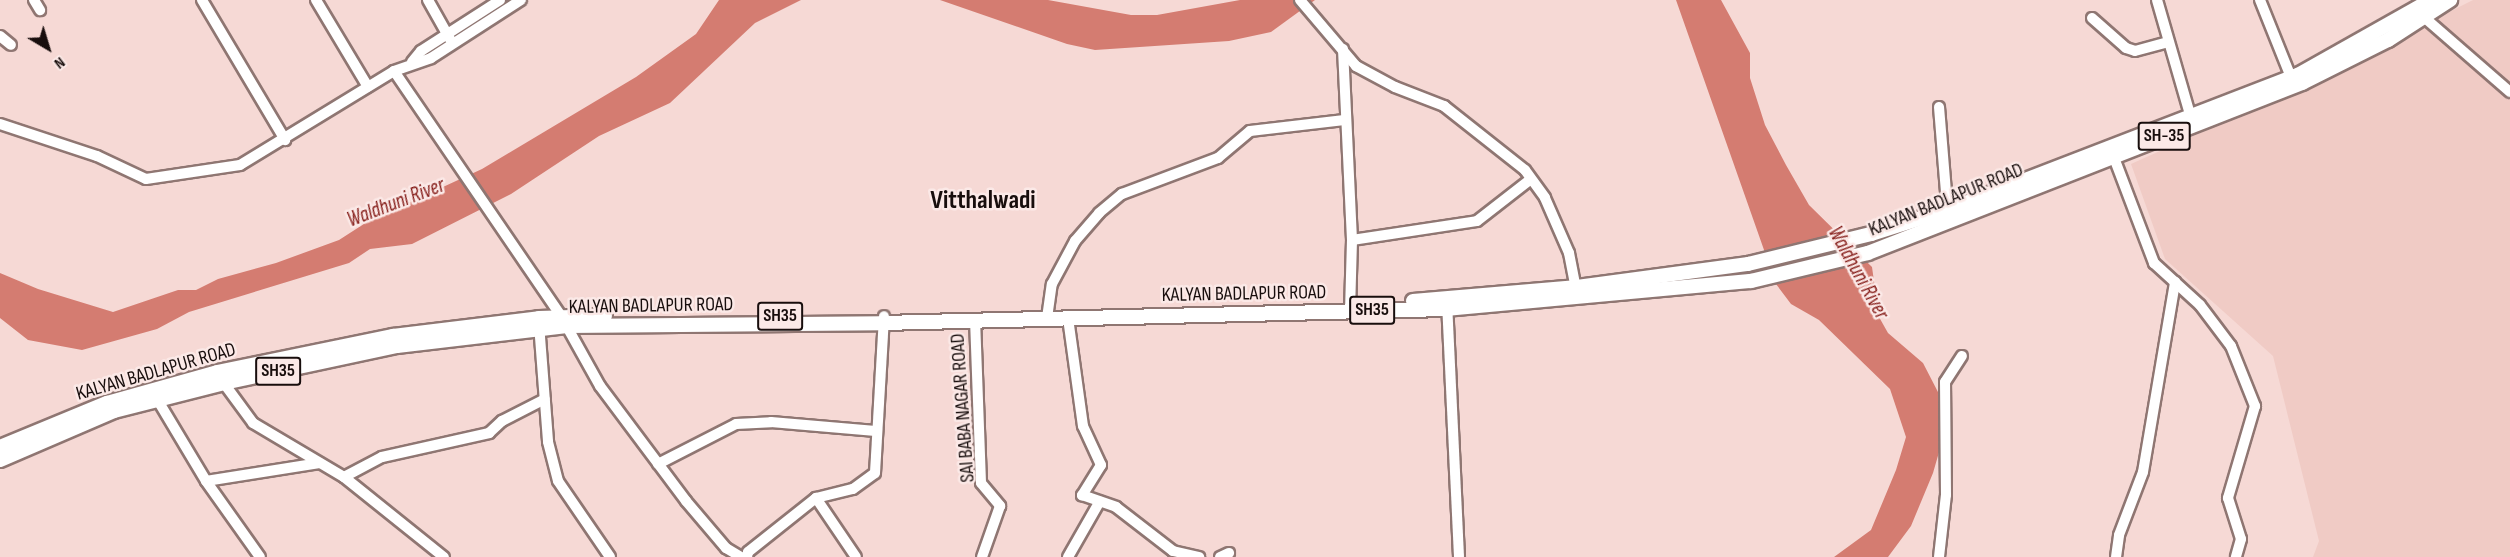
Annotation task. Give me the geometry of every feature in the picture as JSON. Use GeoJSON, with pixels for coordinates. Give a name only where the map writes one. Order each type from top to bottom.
{"type":"FeatureCollection","features":[{"type":"Feature","properties":{"kind":"main road","name":"KALYAN BADLAPUR ROAD"},"geometry":{"type":"LineString","coordinates":[[1577,291],[1748,264],[1948,215],[2113,155],[2291,77],[2350,48],[2431,0]]}},
{"type":"Feature","properties":{"kind":"main road","name":"KALYAN BADLAPUR ROAD"},"geometry":{"type":"LineString","coordinates":[[0,447],[107,403],[154,395],[393,336],[564,321],[975,319],[1047,314],[1068,318],[1351,308],[1447,304],[1577,291],[1751,281],[1868,253],[1948,215],[2191,120],[2302,83],[2425,18],[2450,0]]}},
{"type":"Feature","properties":{"kind":"main road","name":"KALYAN BADLAPUR ROAD"},"geometry":{"type":"LineString","coordinates":[[883,320],[1351,308]]}},
{"type":"Feature","properties":{"kind":"main road","name":"KALYAN BADLAPUR ROAD"},"geometry":{"type":"LineString","coordinates":[[0,460],[154,395]]}},
{"type":"Feature","properties":{"kind":"street"},"geometry":{"type":"LineString","coordinates":[[34,0],[40,10]]}},
{"type":"Feature","properties":{"kind":"street"},"geometry":{"type":"LineString","coordinates":[[201,0],[285,140]]}},
{"type":"Feature","properties":{"kind":"street"},"geometry":{"type":"LineString","coordinates":[[316,0],[368,87]]}},
{"type":"Feature","properties":{"kind":"street"},"geometry":{"type":"LineString","coordinates":[[428,0],[450,39]]}},
{"type":"Feature","properties":{"kind":"street"},"geometry":{"type":"LineString","coordinates":[[0,124],[97,156],[146,179],[240,165],[285,140],[394,71],[431,57],[500,0]]}},
{"type":"Feature","properties":{"kind":"street"},"geometry":{"type":"LineString","coordinates":[[450,39],[521,0]]}},
{"type":"Feature","properties":{"kind":"street"},"geometry":{"type":"LineString","coordinates":[[1300,0],[1356,66],[1395,87],[1444,106],[1490,140],[1532,179],[1545,198],[1569,253],[1577,291]]}},
{"type":"Feature","properties":{"kind":"street"},"geometry":{"type":"LineString","coordinates":[[2157,0],[2191,120]]}},
{"type":"Feature","properties":{"kind":"street"},"geometry":{"type":"LineString","coordinates":[[2260,0],[2291,77]]}},
{"type":"Feature","properties":{"kind":"street"},"geometry":{"type":"LineString","coordinates":[[2092,18],[2126,48],[2135,51],[2168,42]]}},
{"type":"Feature","properties":{"kind":"street"},"geometry":{"type":"LineString","coordinates":[[2425,18],[2510,92]]}},
{"type":"Feature","properties":{"kind":"street"},"geometry":{"type":"LineString","coordinates":[[0,36],[11,45]]}},
{"type":"Feature","properties":{"kind":"street"},"geometry":{"type":"LineString","coordinates":[[1343,49],[1344,120],[1352,240],[1351,308]]}},
{"type":"Feature","properties":{"kind":"street"},"geometry":{"type":"LineString","coordinates":[[394,71],[491,217],[564,321],[600,386],[728,552],[741,557]]}},
{"type":"Feature","properties":{"kind":"street"},"geometry":{"type":"LineString","coordinates":[[1939,107],[1948,215]]}},
{"type":"Feature","properties":{"kind":"street"},"geometry":{"type":"LineString","coordinates":[[1047,314],[1052,284],[1075,241],[1099,213],[1122,194],[1218,158],[1250,131],[1344,120]]}},
{"type":"Feature","properties":{"kind":"street"},"geometry":{"type":"LineString","coordinates":[[2113,155],[2154,263],[2200,305],[2231,346],[2255,406],[2228,498],[2241,539],[2236,557]]}},
{"type":"Feature","properties":{"kind":"street"},"geometry":{"type":"LineString","coordinates":[[1352,240],[1478,221],[1532,179]]}},
{"type":"Feature","properties":{"kind":"street"},"geometry":{"type":"LineString","coordinates":[[2116,557],[2119,535],[2143,472],[2175,282]]}},
{"type":"Feature","properties":{"kind":"street"},"geometry":{"type":"LineString","coordinates":[[1447,304],[1459,557]]}},
{"type":"Feature","properties":{"kind":"street"},"geometry":{"type":"LineString","coordinates":[[1068,318],[1083,426],[1101,465],[1082,495],[1116,507],[1173,551],[1199,557]]}},
{"type":"Feature","properties":{"kind":"street","name":"SAI BABA NAGAR ROAD"},"geometry":{"type":"LineString","coordinates":[[975,319],[981,483],[1000,506],[982,557]]}},
{"type":"Feature","properties":{"kind":"street"},"geometry":{"type":"LineString","coordinates":[[747,557],[816,498],[853,489],[875,473],[883,320]]}},
{"type":"Feature","properties":{"kind":"street"},"geometry":{"type":"LineString","coordinates":[[539,323],[549,442],[558,481],[610,557]]}},
{"type":"Feature","properties":{"kind":"street"},"geometry":{"type":"LineString","coordinates":[[1939,557],[1946,495],[1945,382],[1962,356]]}},
{"type":"Feature","properties":{"kind":"street"},"geometry":{"type":"LineString","coordinates":[[220,378],[253,423],[344,477],[444,557]]}},
{"type":"Feature","properties":{"kind":"street"},"geometry":{"type":"LineString","coordinates":[[154,395],[206,481],[260,557]]}},
{"type":"Feature","properties":{"kind":"street"},"geometry":{"type":"LineString","coordinates":[[344,477],[382,457],[489,433],[502,421],[545,399]]}},
{"type":"Feature","properties":{"kind":"street"},"geometry":{"type":"LineString","coordinates":[[658,464],[736,423],[771,422],[876,431]]}},
{"type":"Feature","properties":{"kind":"street"},"geometry":{"type":"LineString","coordinates":[[206,481],[320,463]]}},
{"type":"Feature","properties":{"kind":"street"},"geometry":{"type":"LineString","coordinates":[[816,498],[856,557]]}},
{"type":"Feature","properties":{"kind":"street"},"geometry":{"type":"LineString","coordinates":[[1068,557],[1100,501]]}},
{"type":"Feature","properties":{"kind":"shaded area"},"geometry":{"type":"Polygon","coordinates":[[[2473,0],[2510,0],[2510,557],[2313,557],[2319,541],[2273,356],[2165,259],[2131,164],[2278,98],[2473,0]]]}},
{"type":"Feature","properties":{"kind":"water"},"geometry":{"type":"Polygon","coordinates":[[[719,0],[801,0],[755,23],[670,103],[599,136],[511,194],[412,244],[370,249],[349,263],[189,312],[157,329],[82,350],[28,340],[0,318],[0,273],[38,289],[113,312],[178,290],[196,290],[218,279],[276,263],[339,240],[367,222],[482,169],[636,77],[696,34],[719,0]]]}},
{"type":"Feature","properties":{"kind":"water"},"geometry":{"type":"Polygon","coordinates":[[[940,0],[1048,0],[1131,15],[1157,15],[1240,0],[1315,0],[1271,32],[1229,41],[1095,50],[1067,44],[940,0]]]}},
{"type":"Feature","properties":{"kind":"water","name":"Waldhuni River"},"geometry":{"type":"Polygon","coordinates":[[[1676,0],[1721,0],[1750,53],[1750,78],[1765,125],[1786,165],[1809,205],[1872,267],[1879,317],[1888,333],[1923,363],[1939,394],[1946,428],[1933,473],[1911,526],[1888,557],[1834,557],[1871,530],[1896,470],[1906,437],[1890,389],[1819,320],[1791,304],[1776,284],[1676,0]]]}},
{"type":"Feature","properties":{"kind":"district","name":"Vitthalwadi"},"geometry":{"type":"Point","coordinates":[983,201]}}]}
